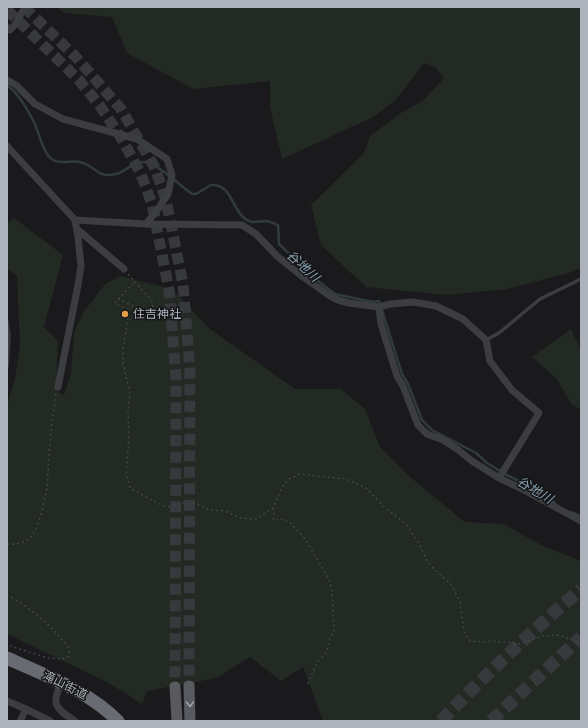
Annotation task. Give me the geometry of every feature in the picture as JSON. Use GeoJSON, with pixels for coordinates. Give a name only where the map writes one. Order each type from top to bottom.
{"type":"FeatureCollection","features":[{"type":"Feature","properties":{"kind":"highway","name":"滝山街道"},"geometry":{"type":"LineString","coordinates":[[7,658],[62,682],[97,702],[118,721]]}},
{"type":"Feature","properties":{"kind":"main road"},"geometry":{"type":"LineString","coordinates":[[189,686],[190,721]]}},
{"type":"Feature","properties":{"kind":"main road"},"geometry":{"type":"LineString","coordinates":[[175,687],[177,721]]}},
{"type":"Feature","properties":{"kind":"street"},"geometry":{"type":"LineString","coordinates":[[7,27],[10,30],[15,26],[21,12],[26,7]]}},
{"type":"Feature","properties":{"kind":"street"},"geometry":{"type":"LineString","coordinates":[[7,80],[16,84],[35,104],[63,119],[137,139],[167,159],[171,169],[171,179],[167,197],[146,224]]}},
{"type":"Feature","properties":{"kind":"street"},"geometry":{"type":"LineString","coordinates":[[7,146],[75,220],[77,229],[81,266],[58,387]]}},
{"type":"Feature","properties":{"kind":"street"},"geometry":{"type":"LineString","coordinates":[[75,220],[146,224],[242,225],[256,234],[277,256],[330,296],[349,303],[379,307],[390,304],[412,302],[436,306],[463,319],[486,340],[490,361],[512,390],[539,413],[499,478]]}},
{"type":"Feature","properties":{"kind":"street"},"geometry":{"type":"LineString","coordinates":[[77,229],[124,269]]}},
{"type":"Feature","properties":{"kind":"street"},"geometry":{"type":"LineString","coordinates":[[379,307],[381,324],[397,376],[403,386],[418,425],[427,434],[443,440],[499,478],[581,521]]}},
{"type":"Feature","properties":{"kind":"street"},"geometry":{"type":"LineString","coordinates":[[62,682],[58,689],[56,698],[57,709],[75,721]]}},
{"type":"Feature","properties":{"kind":"street"},"geometry":{"type":"LineString","coordinates":[[7,701],[26,708],[50,721]]}},
{"type":"Feature","properties":{"kind":"street"},"geometry":{"type":"LineString","coordinates":[[20,721],[26,708]]}},
{"type":"Feature","properties":{"kind":"lane"},"geometry":{"type":"LineString","coordinates":[[486,340],[499,333],[540,299],[581,279]]}},
{"type":"Feature","properties":{"kind":"lane"},"geometry":{"type":"LineString","coordinates":[[7,321],[9,336],[7,367]]}},
{"type":"Feature","properties":{"kind":"path"},"geometry":{"type":"LineString","coordinates":[[118,299],[144,311],[154,310],[152,300],[134,282],[124,269]]}},
{"type":"Feature","properties":{"kind":"path"},"geometry":{"type":"LineString","coordinates":[[134,282],[115,303],[130,311],[123,350],[123,364],[130,392],[128,412],[129,438],[126,473],[130,488],[167,507],[181,504],[197,504],[210,510],[225,511],[241,518],[256,519],[273,508]]}},
{"type":"Feature","properties":{"kind":"path"},"geometry":{"type":"LineString","coordinates":[[7,544],[17,544],[27,540],[33,534],[38,525],[48,488],[47,472],[51,430],[58,387]]}},
{"type":"Feature","properties":{"kind":"path"},"geometry":{"type":"LineString","coordinates":[[307,685],[318,661],[327,652],[329,641],[334,631],[332,589],[329,579],[305,538],[290,522],[281,519],[273,520],[273,508],[282,487],[289,479],[300,474],[346,479],[366,488],[383,506],[406,524],[420,545],[427,561],[451,584],[460,602],[464,632],[470,641],[495,641],[520,644],[542,636],[560,635],[581,644]]}},
{"type":"Feature","properties":{"kind":"path"},"geometry":{"type":"LineString","coordinates":[[7,595],[42,618],[69,648],[69,656],[62,659],[48,658],[7,644]]}},
{"type":"Feature","properties":{"kind":"shaded area"},"geometry":{"type":"Polygon","coordinates":[[[56,7],[581,7],[581,268],[569,273],[507,289],[447,295],[366,287],[321,245],[311,205],[364,153],[370,136],[401,113],[424,100],[444,78],[435,67],[424,63],[395,101],[373,117],[282,159],[270,107],[270,81],[193,89],[127,53],[112,17],[64,13],[56,7]]]}},
{"type":"Feature","properties":{"kind":"shaded area"},"geometry":{"type":"Polygon","coordinates":[[[14,218],[63,255],[44,327],[58,341],[56,391],[64,395],[71,373],[74,332],[83,313],[105,284],[120,276],[172,289],[210,329],[295,389],[341,389],[365,409],[380,447],[410,477],[465,522],[504,524],[541,545],[581,561],[581,721],[323,721],[303,667],[281,681],[250,657],[216,678],[147,691],[142,704],[109,683],[7,634],[7,404],[15,380],[20,345],[17,276],[7,269],[7,224],[14,218]]]}},
{"type":"Feature","properties":{"kind":"shaded area"},"geometry":{"type":"Polygon","coordinates":[[[571,329],[581,350],[581,410],[571,404],[557,379],[532,357],[571,329]]]}},
{"type":"Feature","properties":{"kind":"waterway","name":"谷地川"},"geometry":{"type":"LineString","coordinates":[[7,85],[19,97],[26,107],[34,122],[44,148],[53,160],[60,162],[79,162],[88,165],[105,175],[116,174],[137,163],[144,162],[156,167],[192,194],[196,194],[211,185],[217,185],[227,192],[239,213],[249,221],[268,221],[278,225],[279,244],[310,275],[335,294],[373,302],[379,301],[381,305]]}},
{"type":"Feature","properties":{"kind":"waterway","name":"谷地川"},"geometry":{"type":"LineString","coordinates":[[382,310],[402,374],[408,384],[422,420],[432,430],[476,453],[487,463],[541,492],[555,503]]}},
{"type":"Feature","properties":{"kind":"waterway","name":"谷地川"},"geometry":{"type":"LineString","coordinates":[[571,512],[581,516]]}},
{"type":"Feature","properties":{"kind":"tunnel"},"geometry":{"type":"LineString","coordinates":[[24,7],[75,56],[121,109],[155,168],[166,200],[183,284],[190,370],[189,686]]}},
{"type":"Feature","properties":{"kind":"tunnel"},"geometry":{"type":"LineString","coordinates":[[7,10],[79,80],[100,106],[120,136],[140,172],[152,204],[169,290],[176,378],[175,687]]}},
{"type":"Feature","properties":{"kind":"tunnel"},"geometry":{"type":"LineString","coordinates":[[441,721],[509,654],[581,589]]}},
{"type":"Feature","properties":{"kind":"tunnel"},"geometry":{"type":"LineString","coordinates":[[491,721],[581,637]]}},
{"type":"Feature","properties":{"kind":"place","name":"住吉神社"},"geometry":{"type":"Point","coordinates":[125,314]}}]}
